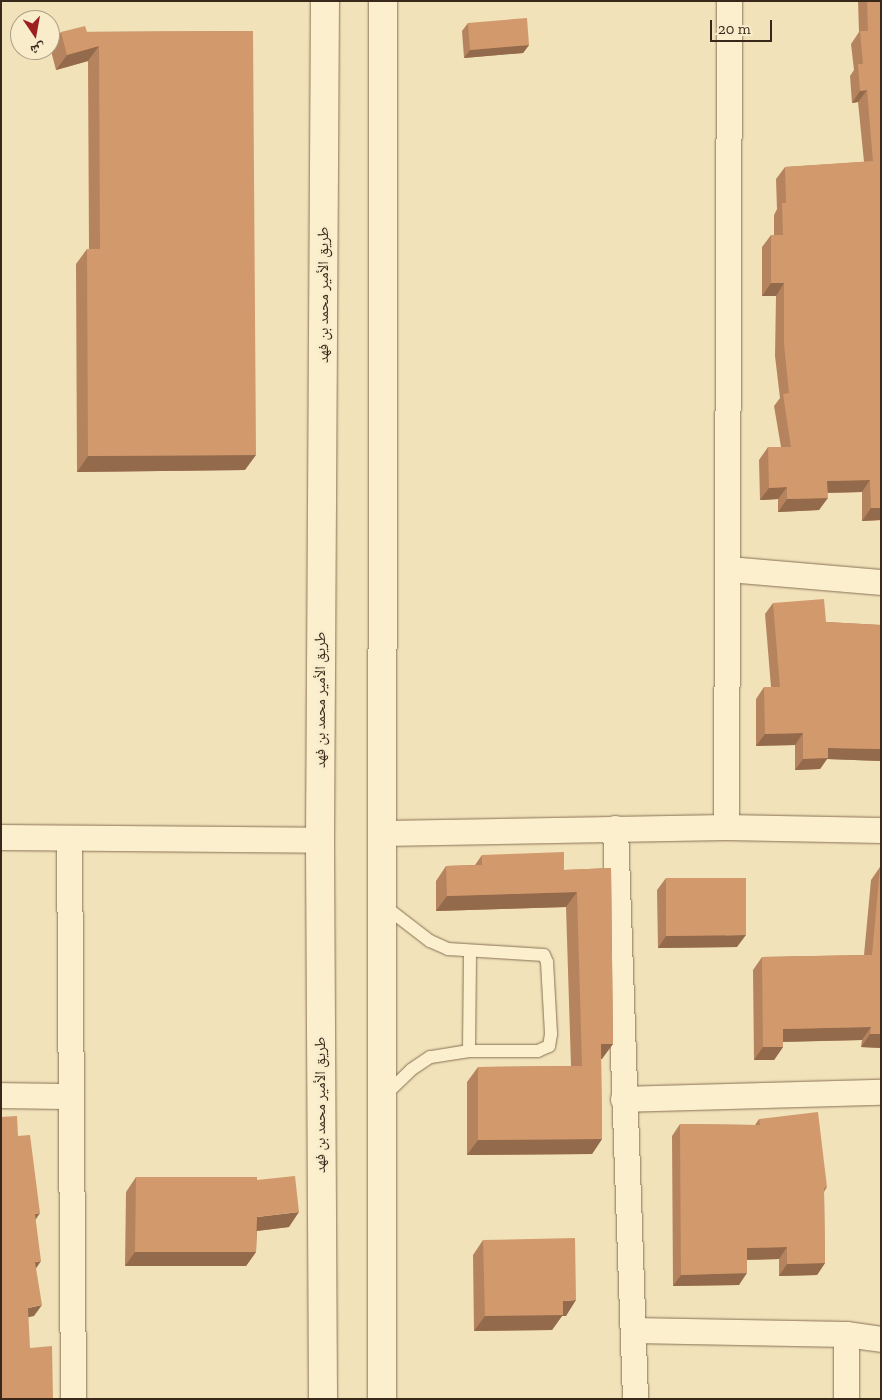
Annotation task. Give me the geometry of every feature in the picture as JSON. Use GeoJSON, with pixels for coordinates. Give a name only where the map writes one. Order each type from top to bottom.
{"type":"FeatureCollection","features":[{"type":"Feature","properties":{"kind":"street","name":"طريق الأمير محمد بن فهد"},"geometry":{"type":"LineString","coordinates":[[323,1399],[320,840],[325,1]]}},
{"type":"Feature","properties":{"kind":"street"},"geometry":{"type":"LineString","coordinates":[[382,1399],[383,1]]}},
{"type":"Feature","properties":{"kind":"street"},"geometry":{"type":"LineString","coordinates":[[726,827],[729,568],[729,1]]}},
{"type":"Feature","properties":{"kind":"street"},"geometry":{"type":"LineString","coordinates":[[729,568],[881,582]]}},
{"type":"Feature","properties":{"kind":"street"},"geometry":{"type":"LineString","coordinates":[[383,833],[726,827],[881,830]]}},
{"type":"Feature","properties":{"kind":"street"},"geometry":{"type":"LineString","coordinates":[[615,828],[635,1399]]}},
{"type":"Feature","properties":{"kind":"street"},"geometry":{"type":"LineString","coordinates":[[1,837],[69,840],[320,840]]}},
{"type":"Feature","properties":{"kind":"street"},"geometry":{"type":"LineString","coordinates":[[69,840],[73,1399]]}},
{"type":"Feature","properties":{"kind":"street"},"geometry":{"type":"LineString","coordinates":[[623,1099],[881,1092]]}},
{"type":"Feature","properties":{"kind":"street"},"geometry":{"type":"LineString","coordinates":[[1,1095],[70,1096]]}},
{"type":"Feature","properties":{"kind":"street"},"geometry":{"type":"LineString","coordinates":[[633,1330],[846,1334],[881,1339]]}},
{"type":"Feature","properties":{"kind":"street"},"geometry":{"type":"LineString","coordinates":[[846,1334],[846,1399]]}},
{"type":"Feature","properties":{"kind":"lane"},"geometry":{"type":"LineString","coordinates":[[383,905],[430,940],[448,949],[470,952],[544,955],[547,962],[551,1034],[549,1046],[538,1050],[470,1051],[430,1058],[411,1070],[383,1097]]}},
{"type":"Feature","properties":{"kind":"lane"},"geometry":{"type":"LineString","coordinates":[[470,952],[470,1051]]}},
{"type":"Feature","properties":{"kind":"building"},"geometry":{"type":"Polygon","coordinates":[[[867,1],[881,1],[881,508],[871,508],[870,480],[827,481],[828,498],[787,499],[787,487],[769,488],[768,447],[791,447],[783,394],[789,393],[784,344],[784,283],[771,283],[771,235],[783,235],[782,203],[786,203],[785,167],[873,161],[867,90],[860,91],[858,64],[863,64],[860,31],[868,31],[867,1]]]}},
{"type":"Feature","properties":{"kind":"building"},"geometry":{"type":"Polygon","coordinates":[[[527,18],[529,45],[470,50],[468,23],[527,18]]]}},
{"type":"Feature","properties":{"kind":"building"},"geometry":{"type":"Polygon","coordinates":[[[85,26],[87,32],[253,31],[256,455],[88,456],[87,249],[100,249],[99,46],[67,55],[61,32],[85,26]]]}},
{"type":"Feature","properties":{"kind":"building"},"geometry":{"type":"Polygon","coordinates":[[[824,599],[826,622],[881,625],[881,749],[828,748],[828,758],[803,759],[803,733],[765,734],[764,687],[780,687],[773,603],[824,599]]]}},
{"type":"Feature","properties":{"kind":"building"},"geometry":{"type":"Polygon","coordinates":[[[564,852],[564,870],[611,868],[613,1044],[601,1044],[602,1139],[478,1140],[478,1067],[582,1066],[577,892],[447,896],[446,866],[482,865],[482,855],[564,852]]]}},
{"type":"Feature","properties":{"kind":"building"},"geometry":{"type":"Polygon","coordinates":[[[880,867],[881,1034],[870,1034],[871,1027],[783,1029],[783,1047],[763,1047],[762,957],[872,955],[880,867]]]}},
{"type":"Feature","properties":{"kind":"building"},"geometry":{"type":"Polygon","coordinates":[[[666,878],[746,878],[746,935],[666,936],[666,878]]]}},
{"type":"Feature","properties":{"kind":"building"},"geometry":{"type":"Polygon","coordinates":[[[818,1112],[827,1187],[824,1188],[825,1263],[787,1264],[787,1247],[747,1248],[747,1273],[681,1275],[680,1124],[760,1125],[759,1119],[818,1112]]]}},
{"type":"Feature","properties":{"kind":"building"},"geometry":{"type":"Polygon","coordinates":[[[17,1116],[18,1136],[30,1135],[40,1213],[35,1214],[41,1261],[35,1262],[42,1305],[28,1308],[30,1348],[52,1346],[53,1399],[1,1399],[1,1117],[17,1116]]]}},
{"type":"Feature","properties":{"kind":"building"},"geometry":{"type":"Polygon","coordinates":[[[295,1176],[299,1212],[257,1217],[256,1252],[135,1252],[136,1177],[257,1177],[257,1180],[295,1176]]]}},
{"type":"Feature","properties":{"kind":"building"},"geometry":{"type":"Polygon","coordinates":[[[575,1238],[576,1300],[563,1301],[563,1315],[485,1316],[483,1240],[575,1238]]]}}]}
